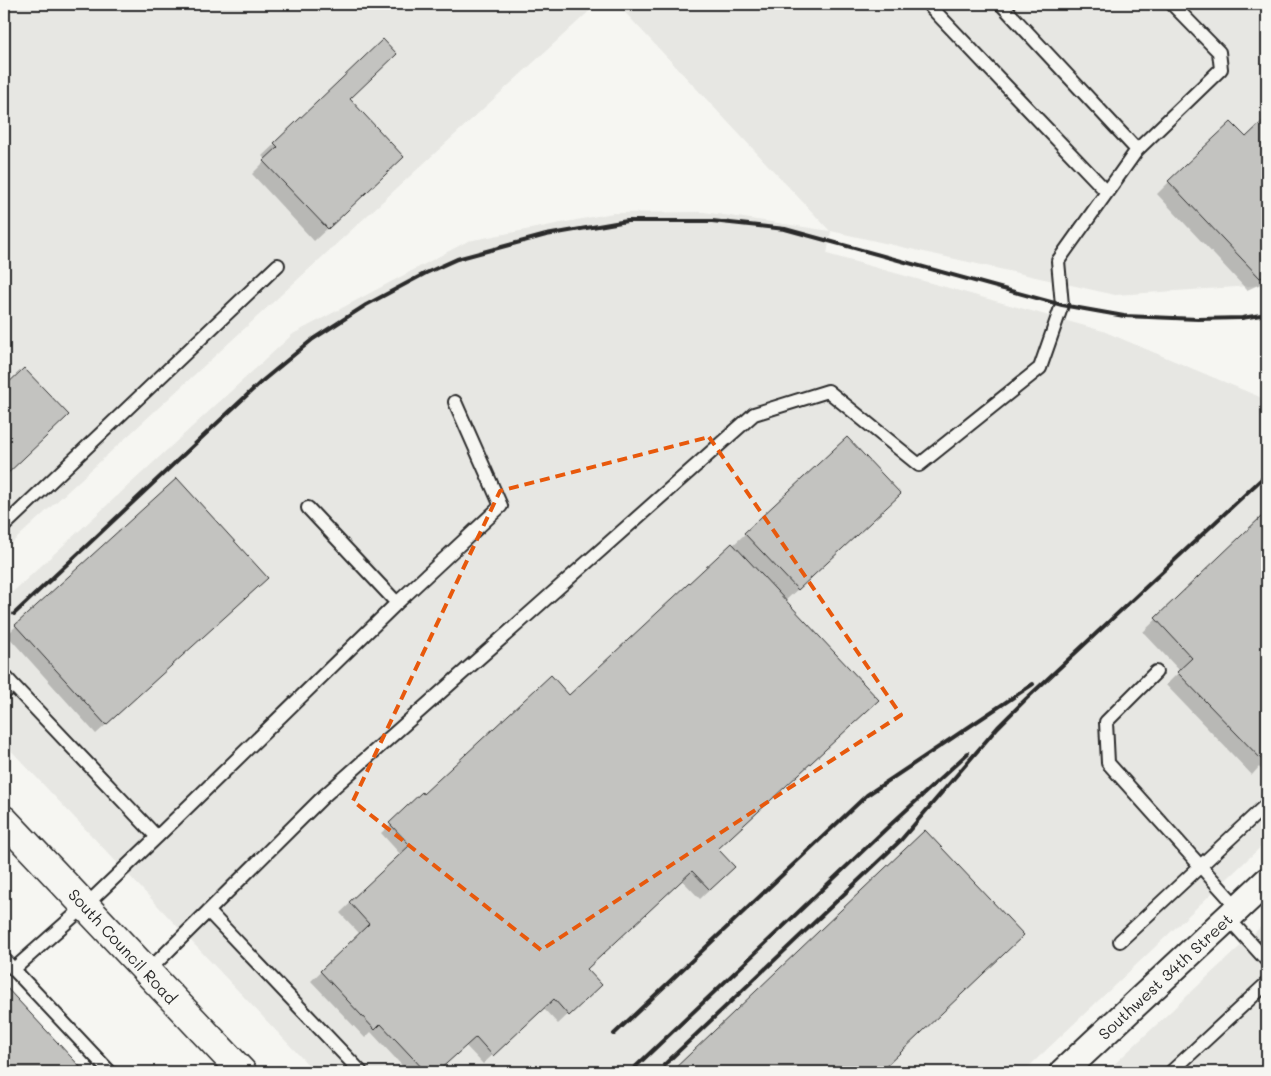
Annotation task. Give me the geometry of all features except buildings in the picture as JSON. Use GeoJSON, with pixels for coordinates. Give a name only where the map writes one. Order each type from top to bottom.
{"type":"FeatureCollection","features":[{"type":"Feature","properties":{"kind":"main road","name":"South Council Road"},"geometry":{"type":"LineString","coordinates":[[4,820],[242,1072]]}},
{"type":"Feature","properties":{"kind":"street","name":"Southwest 34th Street"},"geometry":{"type":"LineString","coordinates":[[1063,1072],[1267,881]]}},
{"type":"Feature","properties":{"kind":"lane"},"geometry":{"type":"LineString","coordinates":[[928,4],[1107,192]]}},
{"type":"Feature","properties":{"kind":"lane"},"geometry":{"type":"LineString","coordinates":[[1001,4],[1137,150]]}},
{"type":"Feature","properties":{"kind":"lane"},"geometry":{"type":"LineString","coordinates":[[147,972],[324,796],[754,414],[828,391],[919,465],[1040,368],[1062,304],[1058,261],[1137,150],[1220,69],[1219,52],[1172,4]]}},
{"type":"Feature","properties":{"kind":"lane"},"geometry":{"type":"LineString","coordinates":[[4,526],[278,264]]}},
{"type":"Feature","properties":{"kind":"lane"},"geometry":{"type":"LineString","coordinates":[[14,969],[85,906],[157,838],[397,603],[501,506],[454,402]]}},
{"type":"Feature","properties":{"kind":"lane"},"geometry":{"type":"LineString","coordinates":[[308,508],[397,603]]}},
{"type":"Feature","properties":{"kind":"lane"},"geometry":{"type":"LineString","coordinates":[[1156,672],[1106,722],[1108,763],[1200,866],[1267,961]]}},
{"type":"Feature","properties":{"kind":"lane"},"geometry":{"type":"LineString","coordinates":[[4,675],[8,689],[157,838]]}},
{"type":"Feature","properties":{"kind":"lane"},"geometry":{"type":"LineString","coordinates":[[1120,941],[1267,804]]}},
{"type":"Feature","properties":{"kind":"lane"},"geometry":{"type":"LineString","coordinates":[[208,911],[361,1072]]}},
{"type":"Feature","properties":{"kind":"lane"},"geometry":{"type":"LineString","coordinates":[[4,958],[110,1072]]}},
{"type":"Feature","properties":{"kind":"lane"},"geometry":{"type":"LineString","coordinates":[[1171,1072],[1267,983]]}},
{"type":"Feature","properties":{"kind":"highlighted area"},"geometry":{"type":"Polygon","coordinates":[[[709,437],[901,715],[541,950],[353,801],[500,491],[709,437]]]}},
{"type":"Feature","properties":{"kind":"shaded area"},"geometry":{"type":"Polygon","coordinates":[[[4,4],[597,4],[4,550],[4,4]]]}},
{"type":"Feature","properties":{"kind":"shaded area"},"geometry":{"type":"Polygon","coordinates":[[[617,4],[1267,4],[1267,285],[1115,295],[831,231],[827,254],[1103,331],[1267,400],[1267,841],[1023,1072],[315,1072],[4,743],[4,600],[293,334],[468,241],[613,213],[704,212],[830,231],[617,4]]]}},
{"type":"Feature","properties":{"kind":"shaded area"},"geometry":{"type":"Polygon","coordinates":[[[1267,921],[1267,1072],[1106,1072],[1267,921]]]}},
{"type":"Feature","properties":{"kind":"railway"},"geometry":{"type":"LineString","coordinates":[[14,614],[261,382],[313,339],[366,305],[457,259],[546,235],[627,221],[712,221],[785,229],[1062,305],[1124,316],[1198,319],[1242,318],[1267,314]]}},
{"type":"Feature","properties":{"kind":"railway"},"geometry":{"type":"LineString","coordinates":[[664,1065],[901,840],[998,727],[1026,699],[1267,474]]}},
{"type":"Feature","properties":{"kind":"railway"},"geometry":{"type":"LineString","coordinates":[[614,1034],[867,795],[1033,684]]}},
{"type":"Feature","properties":{"kind":"railway"},"geometry":{"type":"LineString","coordinates":[[630,1072],[968,753]]}}]}
